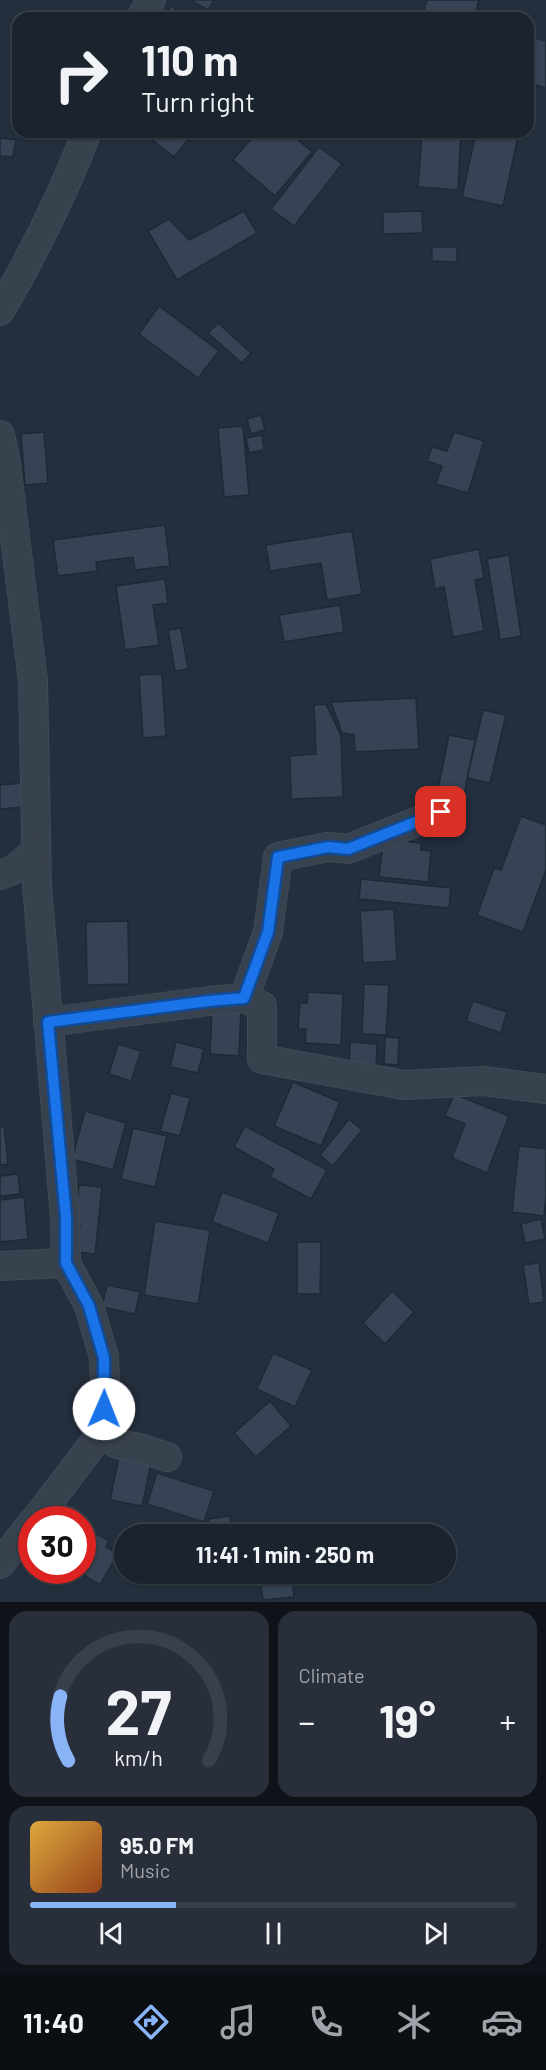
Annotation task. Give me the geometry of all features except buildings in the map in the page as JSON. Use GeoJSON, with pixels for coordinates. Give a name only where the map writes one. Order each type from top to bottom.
{"type":"FeatureCollection","features":[{"type":"Feature","properties":{"kind":"street"},"geometry":{"type":"LineString","coordinates":[[0,311],[24,271],[66,187],[85,138]]}},
{"type":"Feature","properties":{"kind":"street"},"geometry":{"type":"LineString","coordinates":[[0,435],[5,457],[33,681],[37,885],[66,1218],[66,1263],[89,1306],[104,1358],[103,1431],[46,1506]]}},
{"type":"Feature","properties":{"kind":"street"},"geometry":{"type":"LineString","coordinates":[[244,998],[268,932],[278,857],[328,847],[348,849],[441,812]]}},
{"type":"Feature","properties":{"kind":"street"},"geometry":{"type":"LineString","coordinates":[[0,874],[13,870],[36,851]]}},
{"type":"Feature","properties":{"kind":"street"},"geometry":{"type":"LineString","coordinates":[[48,1022],[244,998],[262,1006],[262,1059],[404,1085],[484,1081],[546,1089]]}},
{"type":"Feature","properties":{"kind":"street"},"geometry":{"type":"LineString","coordinates":[[0,1266],[66,1263]]}},
{"type":"Feature","properties":{"kind":"street"},"geometry":{"type":"LineString","coordinates":[[103,1431],[117,1444],[140,1448],[166,1457]]}},
{"type":"Feature","properties":{"kind":"street"},"geometry":{"type":"LineString","coordinates":[[0,1564],[18,1542]]}},
{"type":"Feature","properties":{"kind":"route"},"geometry":{"type":"LineString","coordinates":[[104,1409],[104,1358],[89,1306],[66,1263],[66,1218],[48,1022],[244,998],[268,932],[278,857],[328,847],[348,849],[441,812]]}}]}
